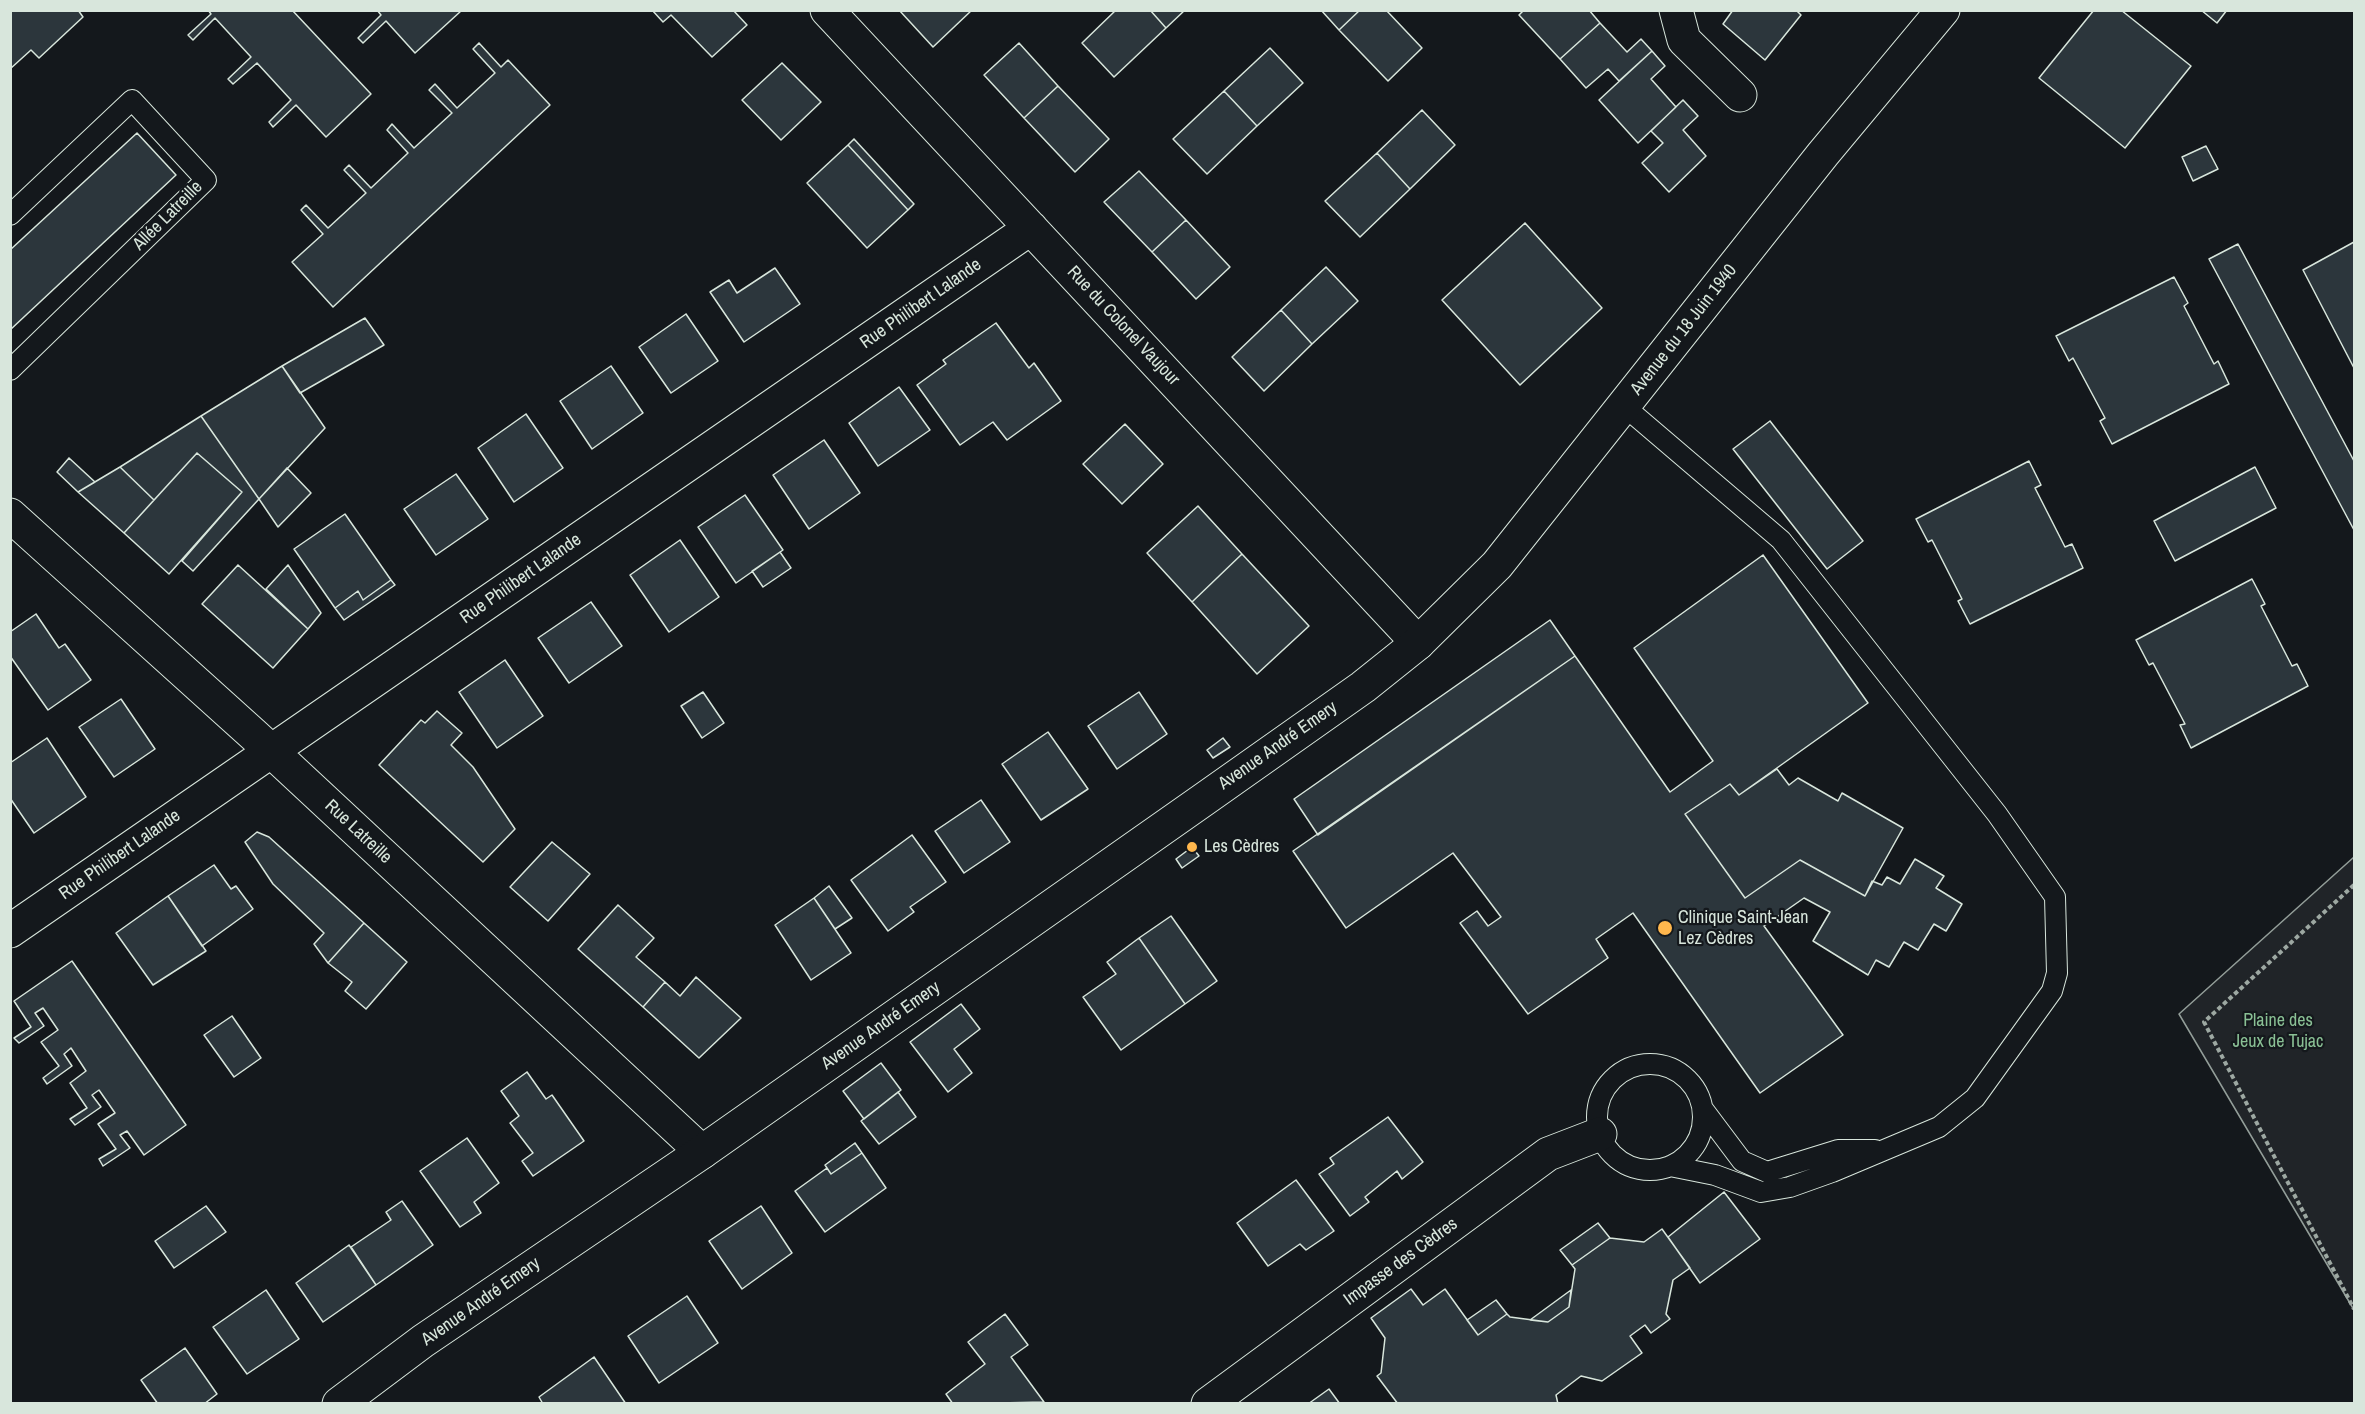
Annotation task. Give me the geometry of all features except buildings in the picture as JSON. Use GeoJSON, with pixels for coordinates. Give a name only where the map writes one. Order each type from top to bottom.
{"type":"FeatureCollection","features":[{"type":"Feature","properties":{"kind":"street","name":"Rue du Colonel Vaujour"},"geometry":{"type":"LineString","coordinates":[[827,10],[1418,642]]}},
{"type":"Feature","properties":{"kind":"street"},"geometry":{"type":"LineString","coordinates":[[1676,10],[1684,40],[1740,95]]}},
{"type":"Feature","properties":{"kind":"street","name":"Avenue du 18 Juin 1940"},"geometry":{"type":"LineString","coordinates":[[1418,642],[1497,565],[1823,154],[1943,10]]}},
{"type":"Feature","properties":{"kind":"street","name":"Rue Philibert Lalande"},"geometry":{"type":"LineString","coordinates":[[10,931],[1031,228]]}},
{"type":"Feature","properties":{"kind":"street","name":"Rue Latreille"},"geometry":{"type":"LineString","coordinates":[[10,515],[271,751],[702,1152]]}},
{"type":"Feature","properties":{"kind":"street","name":"Avenue André Emery"},"geometry":{"type":"LineString","coordinates":[[339,1404],[432,1335],[702,1152],[1363,687],[1418,642]]}},
{"type":"Feature","properties":{"kind":"street","name":"Impasse des Cèdres"},"geometry":{"type":"LineString","coordinates":[[1208,1404],[1548,1154],[1600,1134]]}},
{"type":"Feature","properties":{"kind":"lane","name":"Allée Latreille"},"geometry":{"type":"LineString","coordinates":[[10,215],[132,100],[206,180],[10,370]]}},
{"type":"Feature","properties":{"kind":"lane"},"geometry":{"type":"LineString","coordinates":[[1624,406],[1781,540],[1948,755],[1997,814],[2055,897],[2057,973],[2052,992],[1975,1098],[1939,1127],[1790,1187],[1761,1192],[1715,1175],[1670,1166]]}},
{"type":"Feature","properties":{"kind":"lane"},"geometry":{"type":"LineString","coordinates":[[1656,1063],[1673,1068],[1687,1078],[1698,1092],[1703,1109],[1702,1127],[1696,1143],[1685,1156],[1670,1166],[1653,1170],[1636,1168],[1620,1161],[1608,1149],[1600,1134],[1597,1116],[1600,1099],[1609,1084],[1622,1072],[1638,1065],[1656,1063]]}},
{"type":"Feature","properties":{"kind":"lane"},"geometry":{"type":"LineString","coordinates":[[1703,1109],[1742,1161],[1767,1172],[1838,1150],[1889,1149]]}},
{"type":"Feature","properties":{"kind":"path"},"geometry":{"type":"LineString","coordinates":[[2355,885],[2204,1022],[2355,1309]]}},
{"type":"Feature","properties":{"kind":"green space","name":"Plaine des Jeux de Tujac"},"geometry":{"type":"Polygon","coordinates":[[[2354,857],[2354,1310],[2179,1014],[2354,857]]]}},
{"type":"Feature","properties":{"kind":"place","name":"Les Cèdres"},"geometry":{"type":"Point","coordinates":[1192,847]}},
{"type":"Feature","properties":{"kind":"place","name":"Clinique Saint-Jean Lez Cèdres"},"geometry":{"type":"Point","coordinates":[1665,928]}}]}
